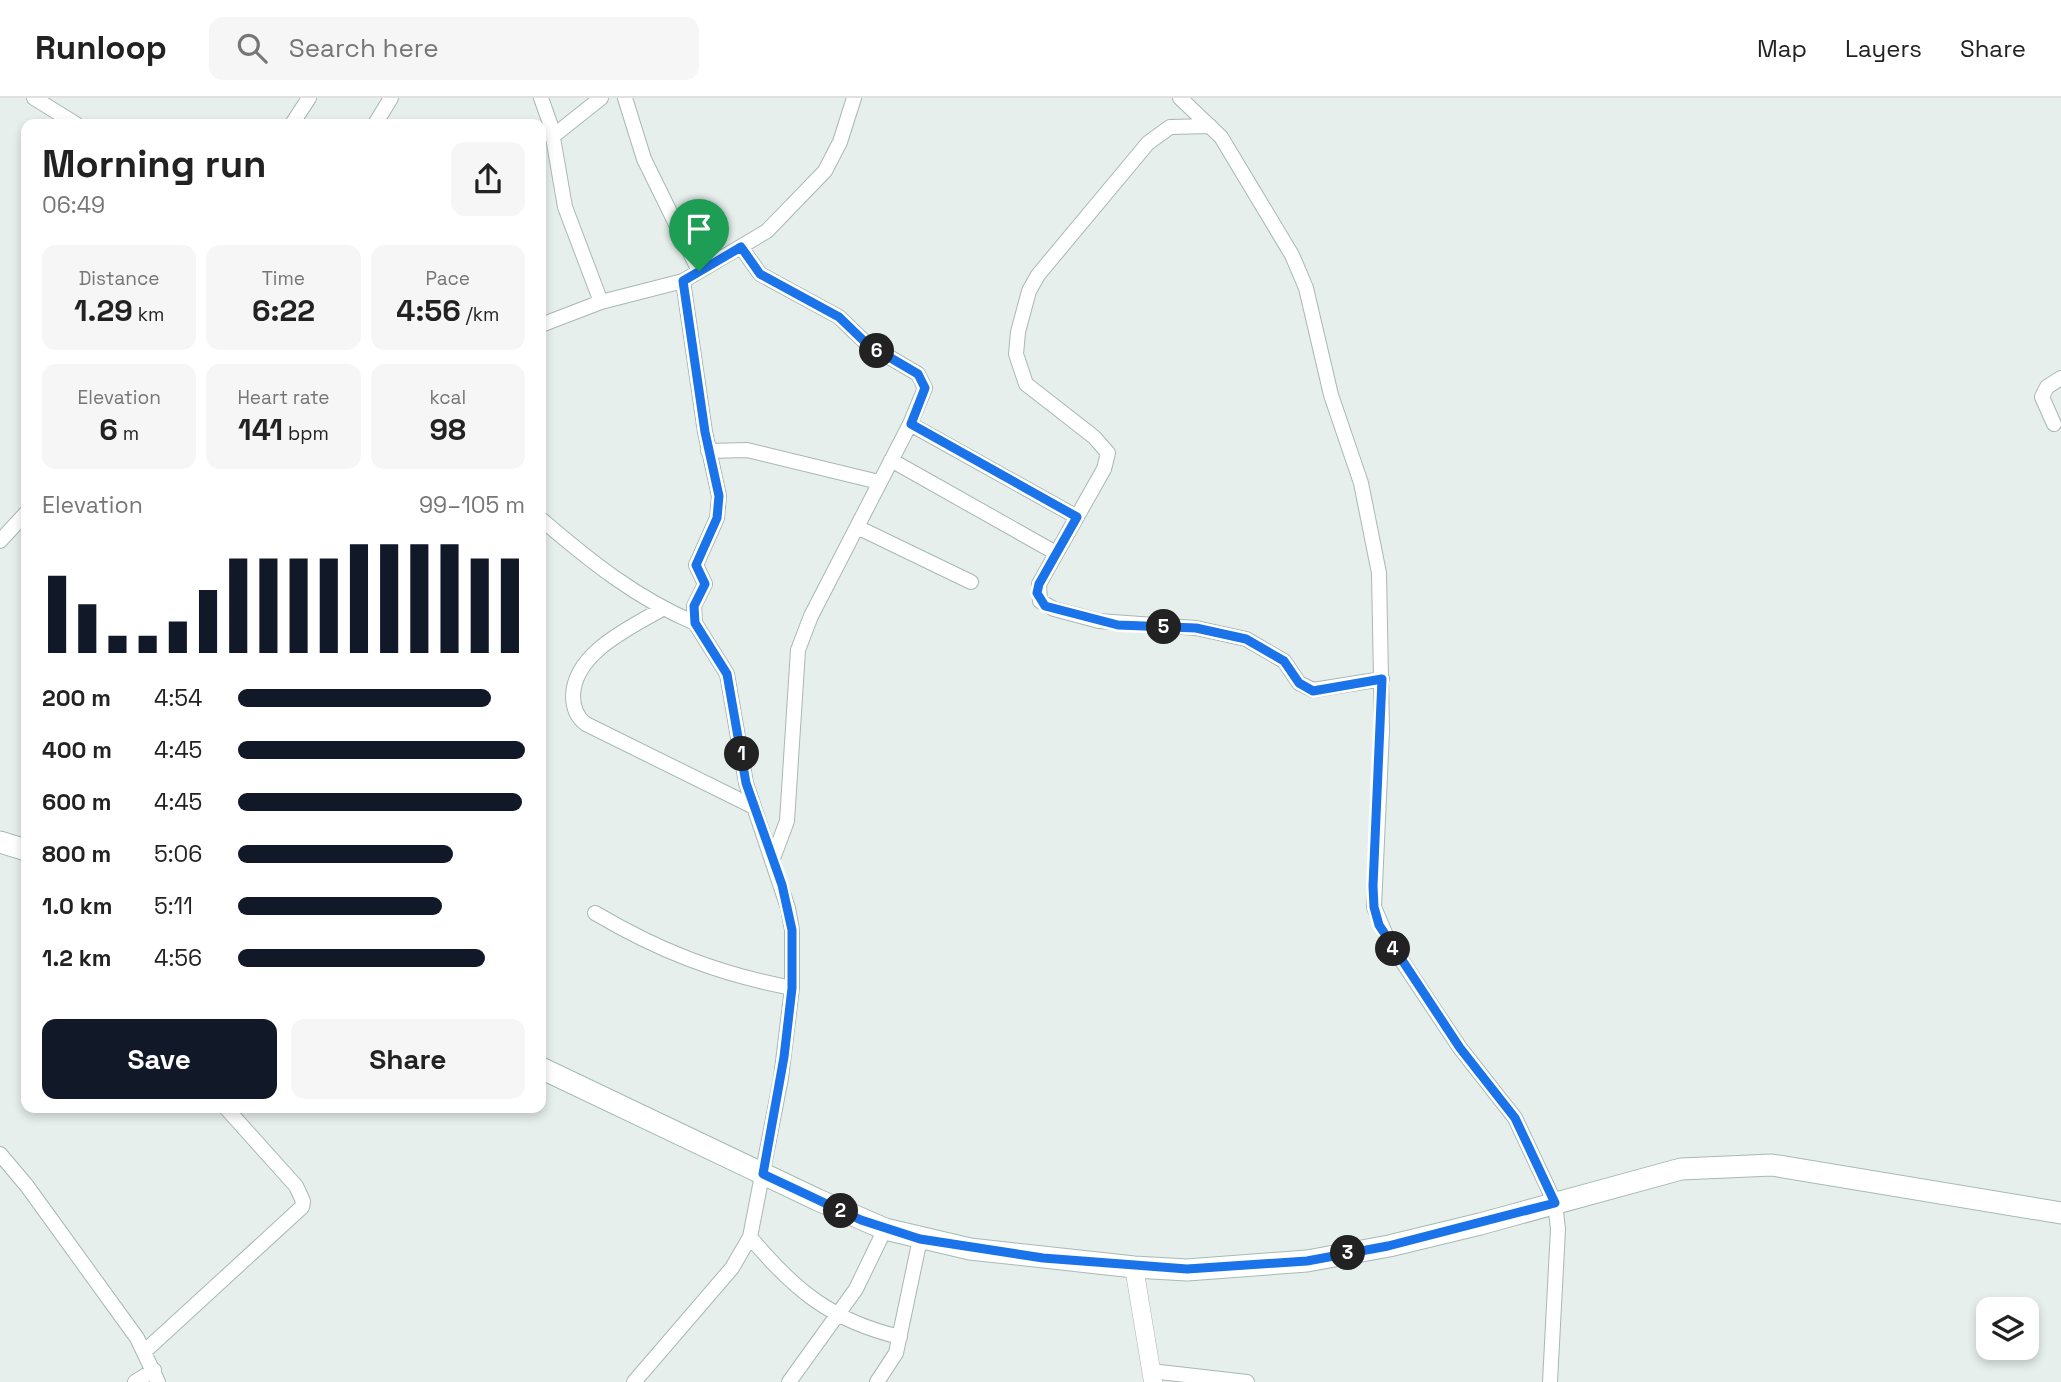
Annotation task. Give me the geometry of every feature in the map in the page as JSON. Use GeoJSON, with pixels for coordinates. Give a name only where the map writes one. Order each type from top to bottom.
{"type":"FeatureCollection","features":[{"type":"Feature","properties":{"kind":"main road"},"geometry":{"type":"LineString","coordinates":[[0,842],[21,848]]}},
{"type":"Feature","properties":{"kind":"main road"},"geometry":{"type":"LineString","coordinates":[[546,1070],[885,1229],[970,1249],[1135,1267],[1187,1269],[1307,1261],[1388,1246],[1681,1169],[1772,1165],[2061,1213]]}},
{"type":"Feature","properties":{"kind":"street"},"geometry":{"type":"LineString","coordinates":[[295,119],[309,98]]}},
{"type":"Feature","properties":{"kind":"street"},"geometry":{"type":"LineString","coordinates":[[378,119],[391,98]]}},
{"type":"Feature","properties":{"kind":"street"},"geometry":{"type":"LineString","coordinates":[[541,98],[552,137],[565,207],[601,302]]}},
{"type":"Feature","properties":{"kind":"street"},"geometry":{"type":"LineString","coordinates":[[552,137],[601,98]]}},
{"type":"Feature","properties":{"kind":"street"},"geometry":{"type":"LineString","coordinates":[[625,98],[645,159],[699,271]]}},
{"type":"Feature","properties":{"kind":"street"},"geometry":{"type":"LineString","coordinates":[[546,323],[601,302],[683,281],[767,231],[825,170],[840,142],[855,98]]}},
{"type":"Feature","properties":{"kind":"street"},"geometry":{"type":"LineString","coordinates":[[1181,98],[1221,137],[1292,255],[1306,288],[1331,395],[1361,483],[1375,542],[1382,679],[1374,907],[1379,925],[1460,1048],[1515,1118],[1555,1203],[1558,1229],[1550,1382]]}},
{"type":"Feature","properties":{"kind":"street"},"geometry":{"type":"LineString","coordinates":[[43,100],[69,119]]}},
{"type":"Feature","properties":{"kind":"street"},"geometry":{"type":"LineString","coordinates":[[1210,126],[1170,127],[1148,143],[1038,275],[1021,312],[1016,354],[1020,374],[1026,384],[1094,437],[1108,453],[1104,469],[1056,553],[1037,593],[1040,601],[1054,609],[1118,625],[1196,628],[1246,639],[1284,661],[1299,683],[1313,691],[1382,679]]}},
{"type":"Feature","properties":{"kind":"street"},"geometry":{"type":"LineString","coordinates":[[741,247],[760,274],[827,309],[867,344],[918,374],[925,388],[911,424],[811,616],[798,650],[787,821],[772,860]]}},
{"type":"Feature","properties":{"kind":"street"},"geometry":{"type":"LineString","coordinates":[[634,1382],[732,1268],[750,1237],[783,1067],[792,988],[792,930],[772,860],[752,806],[727,674],[695,623],[694,606],[705,584],[696,565],[719,508],[683,281]]}},
{"type":"Feature","properties":{"kind":"street"},"geometry":{"type":"LineString","coordinates":[[2054,424],[2042,397],[2047,387],[2061,378]]}},
{"type":"Feature","properties":{"kind":"street"},"geometry":{"type":"LineString","coordinates":[[911,424],[1077,517]]}},
{"type":"Feature","properties":{"kind":"street"},"geometry":{"type":"LineString","coordinates":[[708,451],[747,450],[879,482]]}},
{"type":"Feature","properties":{"kind":"street"},"geometry":{"type":"LineString","coordinates":[[891,460],[1056,553]]}},
{"type":"Feature","properties":{"kind":"street"},"geometry":{"type":"LineString","coordinates":[[0,541],[21,518]]}},
{"type":"Feature","properties":{"kind":"street"},"geometry":{"type":"LineString","coordinates":[[546,523],[619,583],[662,609],[695,623]]}},
{"type":"Feature","properties":{"kind":"street"},"geometry":{"type":"LineString","coordinates":[[857,527],[971,582]]}},
{"type":"Feature","properties":{"kind":"street"},"geometry":{"type":"LineString","coordinates":[[662,609],[616,637],[589,659],[574,687],[576,712],[586,724],[752,806]]}},
{"type":"Feature","properties":{"kind":"street"},"geometry":{"type":"LineString","coordinates":[[595,913],[632,935],[706,967],[738,977],[792,988]]}},
{"type":"Feature","properties":{"kind":"street"},"geometry":{"type":"LineString","coordinates":[[145,1351],[302,1207],[303,1201],[296,1186],[230,1113]]}},
{"type":"Feature","properties":{"kind":"street"},"geometry":{"type":"LineString","coordinates":[[0,1154],[59,1228],[145,1351],[156,1376],[135,1382]]}},
{"type":"Feature","properties":{"kind":"street"},"geometry":{"type":"LineString","coordinates":[[789,1382],[864,1276],[885,1229]]}},
{"type":"Feature","properties":{"kind":"street"},"geometry":{"type":"LineString","coordinates":[[750,1237],[789,1282],[838,1315],[865,1328],[900,1337]]}},
{"type":"Feature","properties":{"kind":"street"},"geometry":{"type":"LineString","coordinates":[[877,1382],[891,1366],[900,1337],[920,1239]]}},
{"type":"Feature","properties":{"kind":"street"},"geometry":{"type":"LineString","coordinates":[[1135,1267],[1152,1377],[1247,1382]]}},
{"type":"Feature","properties":{"kind":"route"},"geometry":{"type":"LineString","coordinates":[[741,247],[760,274],[827,309],[881,354],[918,374],[925,388],[924,396],[911,424],[1077,517],[1039,584],[1037,593],[1045,606],[1118,625],[1196,628],[1246,639],[1284,661],[1299,683],[1313,691],[1382,679],[1382,731],[1373,886],[1374,907],[1379,925],[1460,1048],[1515,1118],[1555,1203],[1388,1246],[1307,1261],[1187,1269],[1043,1258],[970,1249],[920,1239],[861,1220],[763,1174],[784,1057],[792,988],[792,930],[782,885],[746,783],[733,696],[727,674],[699,632],[693,613],[705,584],[696,565],[719,508],[691,345],[683,281],[699,271],[741,247]]}}]}
